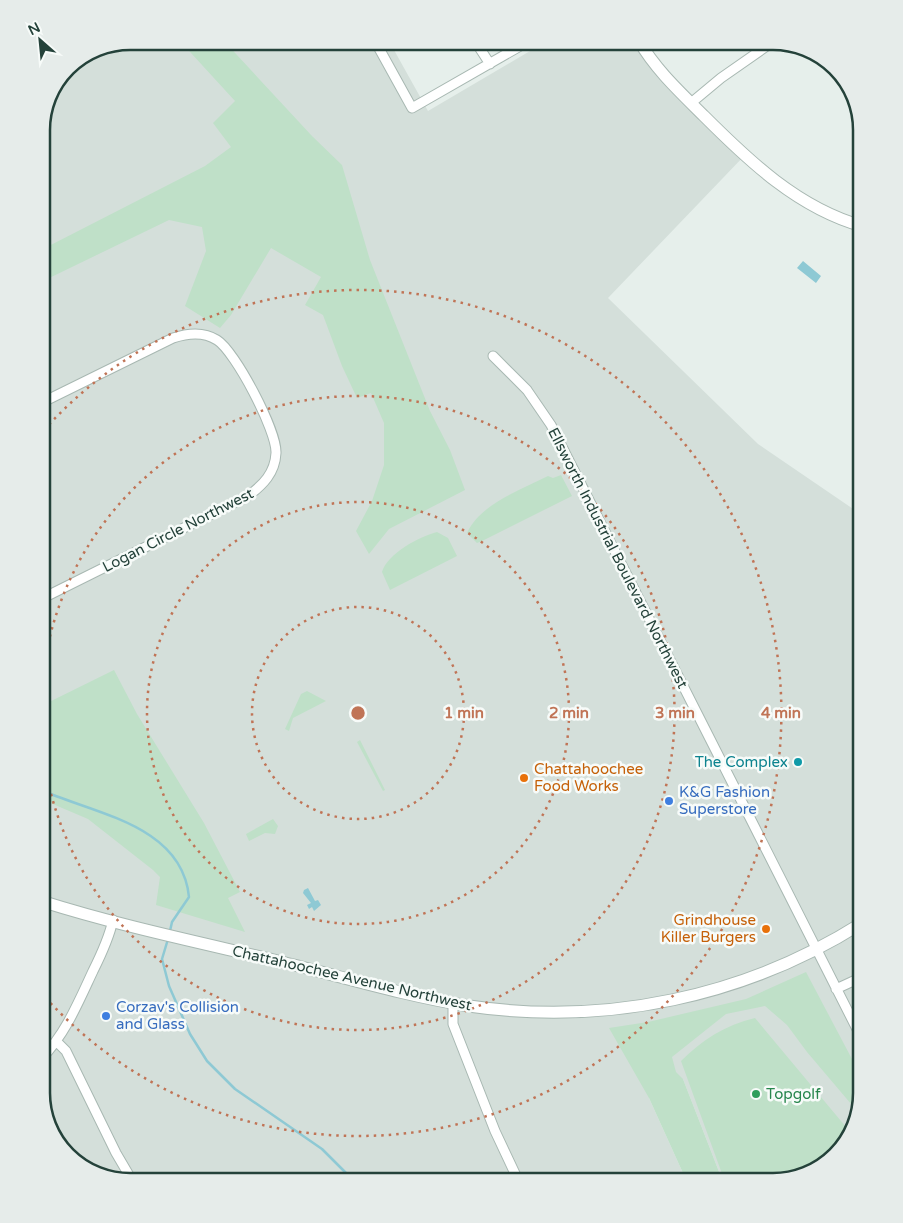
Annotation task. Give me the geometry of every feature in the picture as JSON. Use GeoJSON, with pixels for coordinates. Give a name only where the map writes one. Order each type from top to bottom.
{"type":"FeatureCollection","features":[{"type":"Feature","properties":{"kind":"street"},"geometry":{"type":"LineString","coordinates":[[380,50],[412,108],[514,50]]}},
{"type":"Feature","properties":{"kind":"street"},"geometry":{"type":"LineString","coordinates":[[481,50],[490,64]]}},
{"type":"Feature","properties":{"kind":"street"},"geometry":{"type":"LineString","coordinates":[[645,50],[655,66],[691,103],[771,178],[803,200],[853,222]]}},
{"type":"Feature","properties":{"kind":"street"},"geometry":{"type":"LineString","coordinates":[[691,103],[721,78],[761,50]]}},
{"type":"Feature","properties":{"kind":"street","name":"Logan Circle Northwest"},"geometry":{"type":"LineString","coordinates":[[50,399],[173,338],[187,334],[200,334],[215,339],[226,347],[234,358],[271,429],[276,452],[269,476],[260,487],[248,496],[50,595]]}},
{"type":"Feature","properties":{"kind":"street","name":"Ellsworth Industrial Boulevard Northwest"},"geometry":{"type":"LineString","coordinates":[[494,356],[527,390],[551,425],[853,1022]]}},
{"type":"Feature","properties":{"kind":"street","name":"Chattahoochee Avenue Northwest"},"geometry":{"type":"LineString","coordinates":[[50,903],[179,938],[453,1003],[494,1009],[547,1012],[595,1011],[643,1006],[728,986],[773,970],[816,950],[853,928]]}},
{"type":"Feature","properties":{"kind":"street"},"geometry":{"type":"LineString","coordinates":[[50,1049],[70,1022],[108,939],[113,920]]}},
{"type":"Feature","properties":{"kind":"street"},"geometry":{"type":"LineString","coordinates":[[836,989],[853,981]]}},
{"type":"Feature","properties":{"kind":"street"},"geometry":{"type":"LineString","coordinates":[[453,1003],[452,1024],[495,1131],[515,1173]]}},
{"type":"Feature","properties":{"kind":"street"},"geometry":{"type":"LineString","coordinates":[[57,1042],[66,1051],[116,1154],[128,1173]]}},
{"type":"Feature","properties":{"kind":"shaded area"},"geometry":{"type":"Polygon","coordinates":[[[130,50],[394,50],[428,111],[532,50],[647,50],[745,155],[608,298],[758,444],[853,509],[852,1103],[847,1123],[842,1133],[822,1156],[813,1162],[803,1167],[783,1172],[720,1173],[683,1079],[649,1098],[683,1173],[125,1173],[104,1169],[90,1162],[67,1142],[61,1133],[53,1113],[50,1093],[50,125],[58,95],[77,70],[90,61],[104,54],[130,50]]]}},
{"type":"Feature","properties":{"kind":"green space"},"geometry":{"type":"Polygon","coordinates":[[[188,50],[232,50],[312,136],[342,165],[370,260],[430,411],[450,450],[465,490],[389,529],[369,554],[356,531],[372,501],[384,465],[384,423],[371,393],[357,398],[342,366],[323,315],[305,305],[321,277],[271,248],[231,315],[220,328],[185,306],[206,251],[202,227],[169,220],[50,278],[50,245],[205,166],[231,147],[213,123],[235,101],[188,50]]]}},
{"type":"Feature","properties":{"kind":"green space"},"geometry":{"type":"Polygon","coordinates":[[[561,475],[572,496],[477,543],[467,533],[482,513],[503,498],[548,476],[553,478],[561,475]]]}},
{"type":"Feature","properties":{"kind":"green space"},"geometry":{"type":"Polygon","coordinates":[[[437,532],[448,538],[457,556],[390,590],[382,572],[385,565],[397,552],[422,537],[437,532]]]}},
{"type":"Feature","properties":{"kind":"green space"},"geometry":{"type":"Polygon","coordinates":[[[114,670],[137,714],[204,823],[240,892],[228,898],[245,932],[156,905],[160,877],[153,870],[88,819],[50,803],[50,702],[114,670]]]}},
{"type":"Feature","properties":{"kind":"green space"},"geometry":{"type":"Polygon","coordinates":[[[307,691],[326,701],[293,718],[289,731],[285,729],[301,694],[307,691]]]}},
{"type":"Feature","properties":{"kind":"green space"},"geometry":{"type":"Polygon","coordinates":[[[360,740],[385,790],[383,791],[357,742],[360,740]]]}},
{"type":"Feature","properties":{"kind":"green space"},"geometry":{"type":"Polygon","coordinates":[[[273,819],[278,826],[275,834],[265,833],[249,841],[246,834],[273,819]]]}},
{"type":"Feature","properties":{"kind":"green space"},"geometry":{"type":"Polygon","coordinates":[[[806,972],[853,1061],[852,1105],[787,1025],[765,1006],[726,1014],[672,1057],[676,1072],[683,1079],[720,1173],[683,1173],[649,1098],[609,1028],[648,1022],[746,999],[806,972]]]}},
{"type":"Feature","properties":{"kind":"green space","name":"Topgolf"},"geometry":{"type":"Polygon","coordinates":[[[755,1018],[845,1126],[836,1142],[822,1156],[803,1167],[773,1173],[722,1173],[681,1061],[697,1046],[715,1034],[755,1018]]]}},
{"type":"Feature","properties":{"kind":"water"},"geometry":{"type":"Polygon","coordinates":[[[803,261],[821,276],[816,283],[797,268],[803,261]]]}},
{"type":"Feature","properties":{"kind":"water"},"geometry":{"type":"Polygon","coordinates":[[[308,888],[315,901],[318,900],[321,905],[314,911],[312,907],[309,909],[307,905],[311,903],[303,893],[308,888]]]}},
{"type":"Feature","properties":{"kind":"waterway"},"geometry":{"type":"LineString","coordinates":[[50,794],[110,815],[133,826],[153,838],[171,853],[183,873],[189,897],[172,922],[170,931]]}},
{"type":"Feature","properties":{"kind":"waterway"},"geometry":{"type":"LineString","coordinates":[[168,939],[162,959],[169,986],[190,1034],[207,1061],[235,1089],[322,1149],[346,1173]]}},
{"type":"Feature","properties":{"kind":"place","name":"The Complex"},"geometry":{"type":"Point","coordinates":[798,762]}},
{"type":"Feature","properties":{"kind":"place","name":"Chattahoochee Food Works"},"geometry":{"type":"Point","coordinates":[524,778]}},
{"type":"Feature","properties":{"kind":"place","name":"K&G Fashion Superstore"},"geometry":{"type":"Point","coordinates":[669,801]}},
{"type":"Feature","properties":{"kind":"place","name":"Grindhouse Killer Burgers"},"geometry":{"type":"Point","coordinates":[766,929]}},
{"type":"Feature","properties":{"kind":"place","name":"Corzav's Collision and Glass"},"geometry":{"type":"Point","coordinates":[106,1016]}},
{"type":"Feature","properties":{"kind":"place","name":"Topgolf"},"geometry":{"type":"Point","coordinates":[756,1094]}}]}
